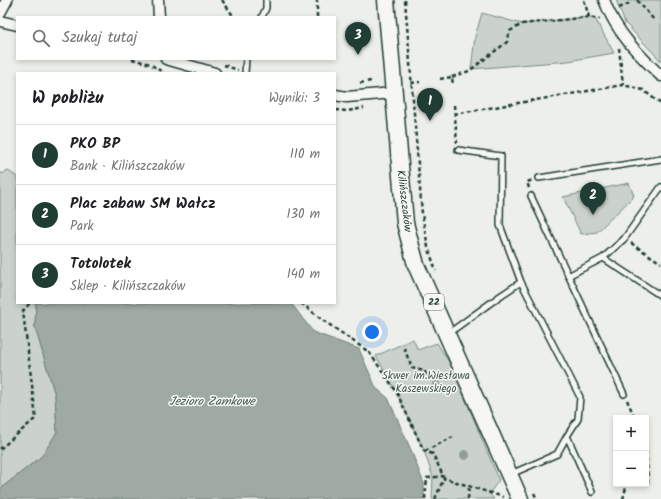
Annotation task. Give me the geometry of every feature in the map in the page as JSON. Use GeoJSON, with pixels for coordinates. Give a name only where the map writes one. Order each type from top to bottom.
{"type":"FeatureCollection","features":[{"type":"Feature","properties":{"kind":"main road","name":"Kilińszczaków"},"geometry":{"type":"LineString","coordinates":[[386,0],[405,223],[416,265],[448,334],[516,472],[520,499]]}},
{"type":"Feature","properties":{"kind":"street"},"geometry":{"type":"LineString","coordinates":[[0,13],[7,0]]}},
{"type":"Feature","properties":{"kind":"street"},"geometry":{"type":"LineString","coordinates":[[158,0],[159,16]]}},
{"type":"Feature","properties":{"kind":"street"},"geometry":{"type":"LineString","coordinates":[[604,0],[619,31],[633,50],[661,76]]}},
{"type":"Feature","properties":{"kind":"street"},"geometry":{"type":"LineString","coordinates":[[0,21],[16,25]]}},
{"type":"Feature","properties":{"kind":"street"},"geometry":{"type":"LineString","coordinates":[[170,60],[212,72]]}},
{"type":"Feature","properties":{"kind":"street"},"geometry":{"type":"LineString","coordinates":[[336,95],[347,97],[393,93]]}},
{"type":"Feature","properties":{"kind":"lane"},"geometry":{"type":"LineString","coordinates":[[262,16],[266,8],[266,0]]}},
{"type":"Feature","properties":{"kind":"lane"},"geometry":{"type":"LineString","coordinates":[[245,72],[246,60]]}},
{"type":"Feature","properties":{"kind":"lane"},"geometry":{"type":"LineString","coordinates":[[458,150],[501,156],[500,225],[521,282],[580,397],[578,419],[557,454],[516,472]]}},
{"type":"Feature","properties":{"kind":"lane"},"geometry":{"type":"LineString","coordinates":[[539,178],[661,159]]}},
{"type":"Feature","properties":{"kind":"lane"},"geometry":{"type":"LineString","coordinates":[[568,276],[603,258],[624,239],[661,187]]}},
{"type":"Feature","properties":{"kind":"lane"},"geometry":{"type":"LineString","coordinates":[[531,196],[624,394]]}},
{"type":"Feature","properties":{"kind":"lane"},"geometry":{"type":"LineString","coordinates":[[603,258],[661,296]]}},
{"type":"Feature","properties":{"kind":"lane"},"geometry":{"type":"LineString","coordinates":[[448,334],[521,282]]}},
{"type":"Feature","properties":{"kind":"lane"},"geometry":{"type":"LineString","coordinates":[[567,436],[592,492]]}},
{"type":"Feature","properties":{"kind":"path"},"geometry":{"type":"LineString","coordinates":[[222,0],[233,16]]}},
{"type":"Feature","properties":{"kind":"path"},"geometry":{"type":"LineString","coordinates":[[317,0],[317,16]]}},
{"type":"Feature","properties":{"kind":"path"},"geometry":{"type":"LineString","coordinates":[[405,0],[422,214],[428,247],[437,277]]}},
{"type":"Feature","properties":{"kind":"path"},"geometry":{"type":"LineString","coordinates":[[584,0],[589,17]]}},
{"type":"Feature","properties":{"kind":"path"},"geometry":{"type":"LineString","coordinates":[[618,8],[628,4],[631,0]]}},
{"type":"Feature","properties":{"kind":"path"},"geometry":{"type":"LineString","coordinates":[[637,0],[654,20]]}},
{"type":"Feature","properties":{"kind":"path"},"geometry":{"type":"LineString","coordinates":[[440,79],[452,77],[468,71],[508,42],[510,31],[522,24],[589,17],[598,17],[601,19]]}},
{"type":"Feature","properties":{"kind":"path"},"geometry":{"type":"LineString","coordinates":[[616,42],[619,47],[623,85]]}},
{"type":"Feature","properties":{"kind":"path"},"geometry":{"type":"LineString","coordinates":[[136,60],[150,64],[162,72]]}},
{"type":"Feature","properties":{"kind":"path"},"geometry":{"type":"LineString","coordinates":[[452,77],[453,85]]}},
{"type":"Feature","properties":{"kind":"path"},"geometry":{"type":"LineString","coordinates":[[411,83],[420,82]]}},
{"type":"Feature","properties":{"kind":"path"},"geometry":{"type":"LineString","coordinates":[[454,114],[623,85],[643,90],[661,104]]}},
{"type":"Feature","properties":{"kind":"path"},"geometry":{"type":"LineString","coordinates":[[454,105],[458,150]]}},
{"type":"Feature","properties":{"kind":"path"},"geometry":{"type":"LineString","coordinates":[[336,110],[347,111],[368,108]]}},
{"type":"Feature","properties":{"kind":"path"},"geometry":{"type":"LineString","coordinates":[[531,196],[527,182],[539,178]]}},
{"type":"Feature","properties":{"kind":"path"},"geometry":{"type":"LineString","coordinates":[[624,239],[661,263]]}},
{"type":"Feature","properties":{"kind":"path"},"geometry":{"type":"LineString","coordinates":[[0,449],[36,418],[23,311],[29,304]]}},
{"type":"Feature","properties":{"kind":"path"},"geometry":{"type":"LineString","coordinates":[[302,304],[369,352],[396,391],[424,451],[432,454],[444,477],[435,499]]}},
{"type":"Feature","properties":{"kind":"path"},"geometry":{"type":"LineString","coordinates":[[404,348],[412,368],[425,371],[426,378]]}},
{"type":"Feature","properties":{"kind":"path"},"geometry":{"type":"LineString","coordinates":[[624,394],[634,415]]}},
{"type":"Feature","properties":{"kind":"path"},"geometry":{"type":"LineString","coordinates":[[424,451],[453,437]]}},
{"type":"Feature","properties":{"kind":"path"},"geometry":{"type":"LineString","coordinates":[[516,472],[537,499]]}},
{"type":"Feature","properties":{"kind":"path"},"geometry":{"type":"LineString","coordinates":[[425,499],[426,478],[444,477],[510,499]]}},
{"type":"Feature","properties":{"kind":"path"},"geometry":{"type":"LineString","coordinates":[[468,499],[469,486]]}},
{"type":"Feature","properties":{"kind":"path"},"geometry":{"type":"LineString","coordinates":[[623,499],[626,487]]}},
{"type":"Feature","properties":{"kind":"green space"},"geometry":{"type":"Polygon","coordinates":[[[616,0],[661,0],[661,61],[625,23],[616,0]]]}},
{"type":"Feature","properties":{"kind":"green space"},"geometry":{"type":"Polygon","coordinates":[[[482,13],[522,24],[589,17],[596,20],[614,53],[568,61],[471,69],[475,37],[482,13]]]}},
{"type":"Feature","properties":{"kind":"green space"},"geometry":{"type":"Polygon","coordinates":[[[7,170],[16,176],[16,304],[36,304],[35,327],[55,395],[57,432],[42,456],[0,489],[0,172],[3,174],[7,170]]]}},
{"type":"Feature","properties":{"kind":"green space"},"geometry":{"type":"Polygon","coordinates":[[[629,183],[634,196],[597,232],[581,234],[563,197],[629,183]]]}},
{"type":"Feature","properties":{"kind":"green space","name":"Skwer im.Wiesława Kaszewskiego"},"geometry":{"type":"Polygon","coordinates":[[[413,339],[418,350],[437,343],[452,367],[499,480],[491,491],[488,492],[494,499],[432,499],[433,477],[424,451],[396,391],[376,356],[413,339]]]}},
{"type":"Feature","properties":{"kind":"water","name":"Jezioro Zamkowe"},"geometry":{"type":"Polygon","coordinates":[[[36,304],[292,304],[313,332],[359,349],[376,388],[388,398],[411,450],[424,484],[424,499],[0,499],[0,489],[42,456],[57,432],[55,395],[35,327],[36,304]]]}},
{"type":"Feature","properties":{"kind":"place","name":"Totolotek"},"geometry":{"type":"Point","coordinates":[358,55]}},
{"type":"Feature","properties":{"kind":"place","name":"PKO BP"},"geometry":{"type":"Point","coordinates":[430,121]}},
{"type":"Feature","properties":{"kind":"place","name":"Plac zabaw SM Wałcz"},"geometry":{"type":"Point","coordinates":[593,215]}}]}
